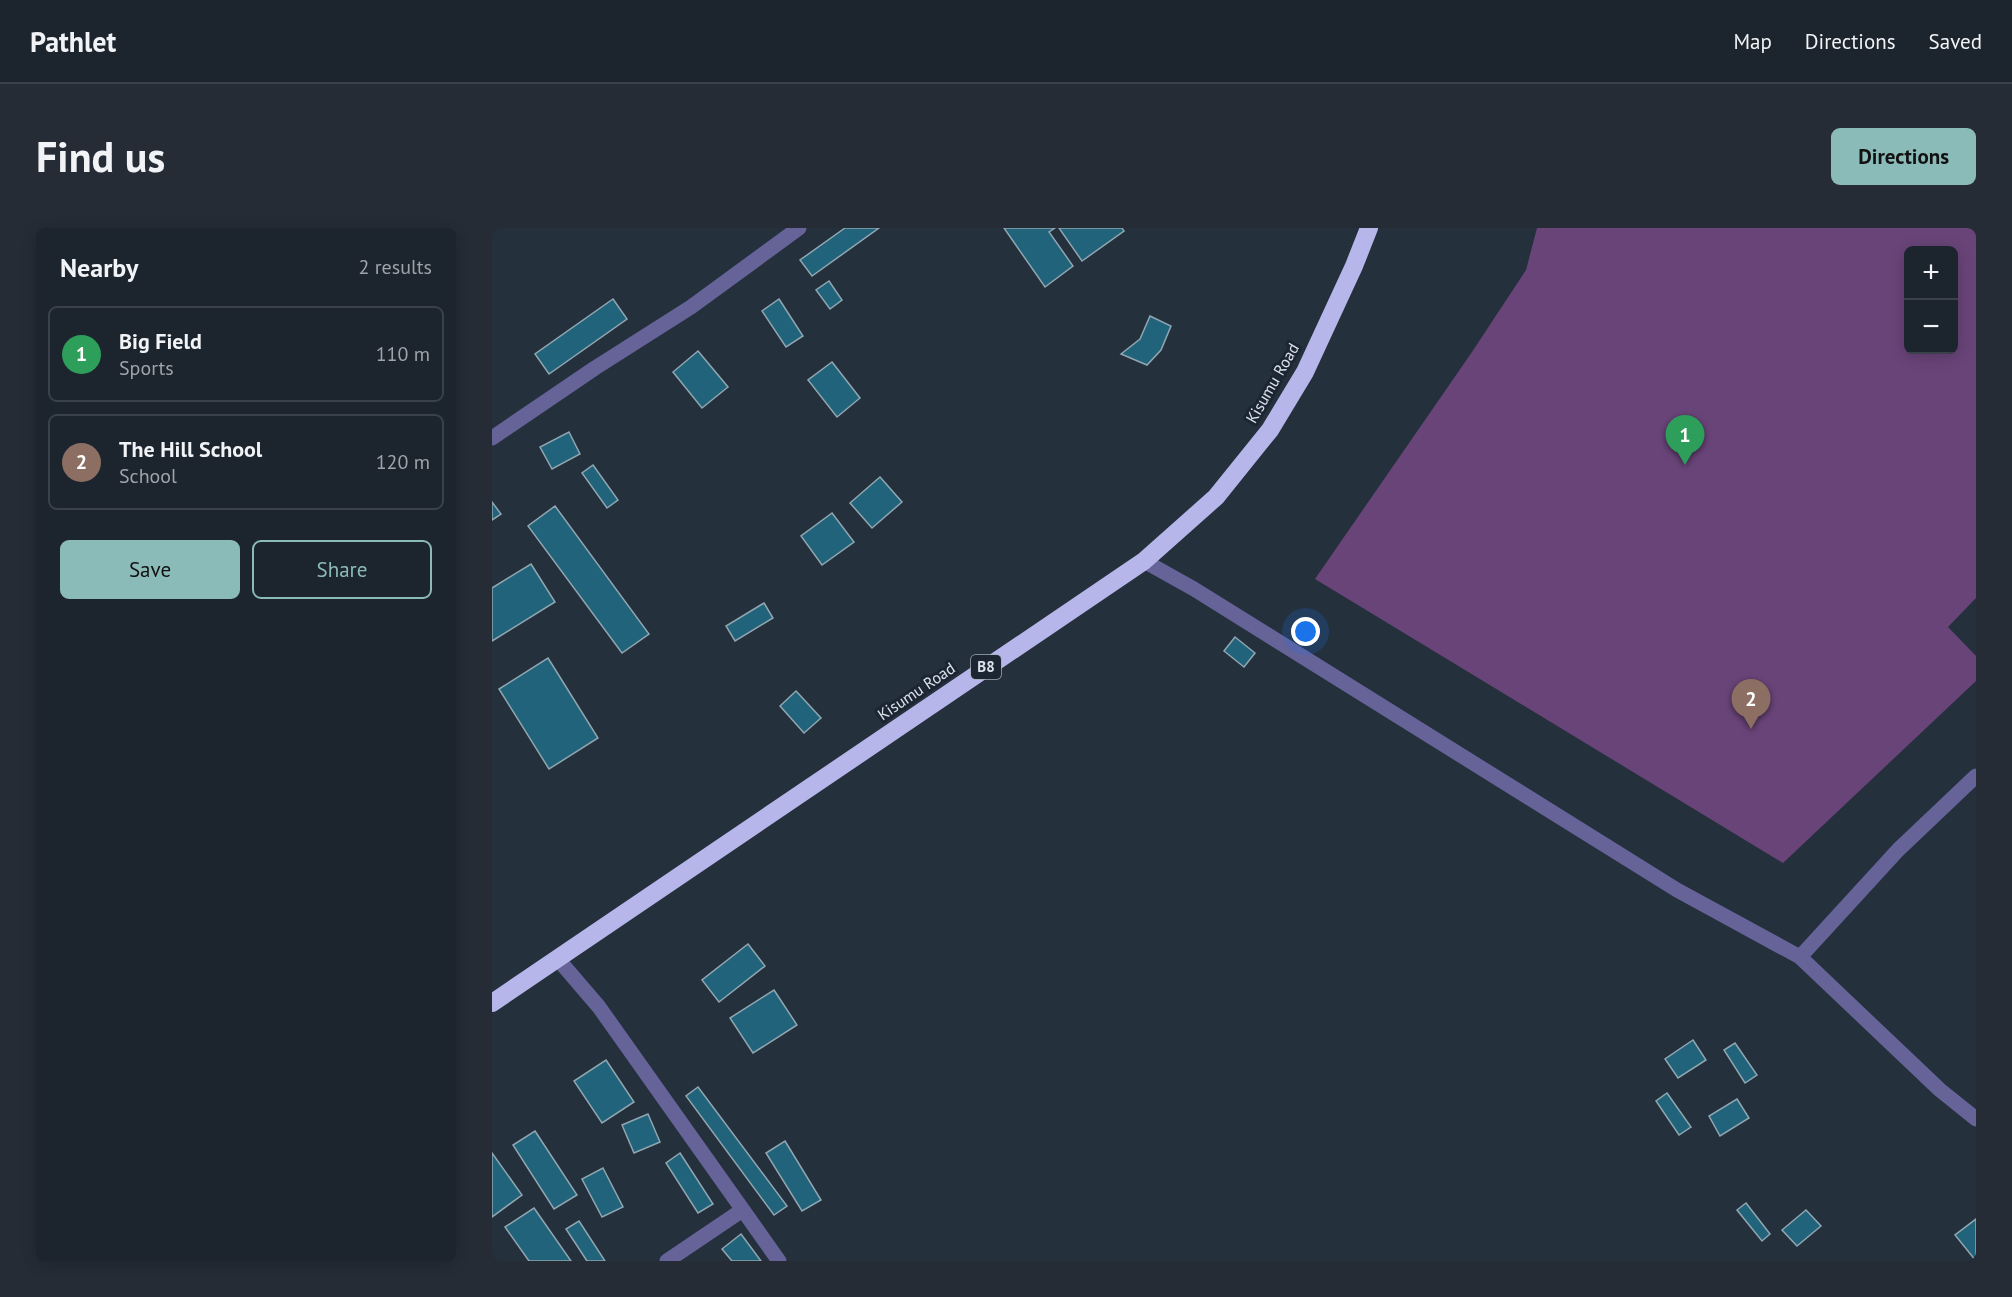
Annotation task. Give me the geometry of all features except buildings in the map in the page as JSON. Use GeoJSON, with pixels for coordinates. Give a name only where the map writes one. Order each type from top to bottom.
{"type":"FeatureCollection","features":[{"type":"Feature","properties":{"kind":"highway","name":"Kisumu Road"},"geometry":{"type":"LineString","coordinates":[[492,1003],[1143,561],[1216,498],[1270,429],[1305,372],[1369,228]]}},
{"type":"Feature","properties":{"kind":"street"},"geometry":{"type":"LineString","coordinates":[[492,438],[595,368],[691,307],[799,228]]}},
{"type":"Feature","properties":{"kind":"street"},"geometry":{"type":"LineString","coordinates":[[1143,561],[1194,589],[1677,890],[1800,957],[1940,1090],[1976,1119]]}},
{"type":"Feature","properties":{"kind":"street"},"geometry":{"type":"LineString","coordinates":[[1800,957],[1898,850],[1976,776]]}},
{"type":"Feature","properties":{"kind":"street"},"geometry":{"type":"LineString","coordinates":[[557,958],[599,1007],[741,1211],[779,1261]]}},
{"type":"Feature","properties":{"kind":"street"},"geometry":{"type":"LineString","coordinates":[[667,1261],[741,1211]]}},
{"type":"Feature","properties":{"kind":"shaded area"},"geometry":{"type":"Polygon","coordinates":[[[1537,228],[1976,228],[1976,598],[1948,627],[1976,656],[1976,681],[1783,863],[1315,579],[1526,270],[1537,228]]]}},
{"type":"Feature","properties":{"kind":"place","name":"Big Field"},"geometry":{"type":"Point","coordinates":[1685,465]}},
{"type":"Feature","properties":{"kind":"place","name":"The Hill School"},"geometry":{"type":"Point","coordinates":[1751,729]}}]}
